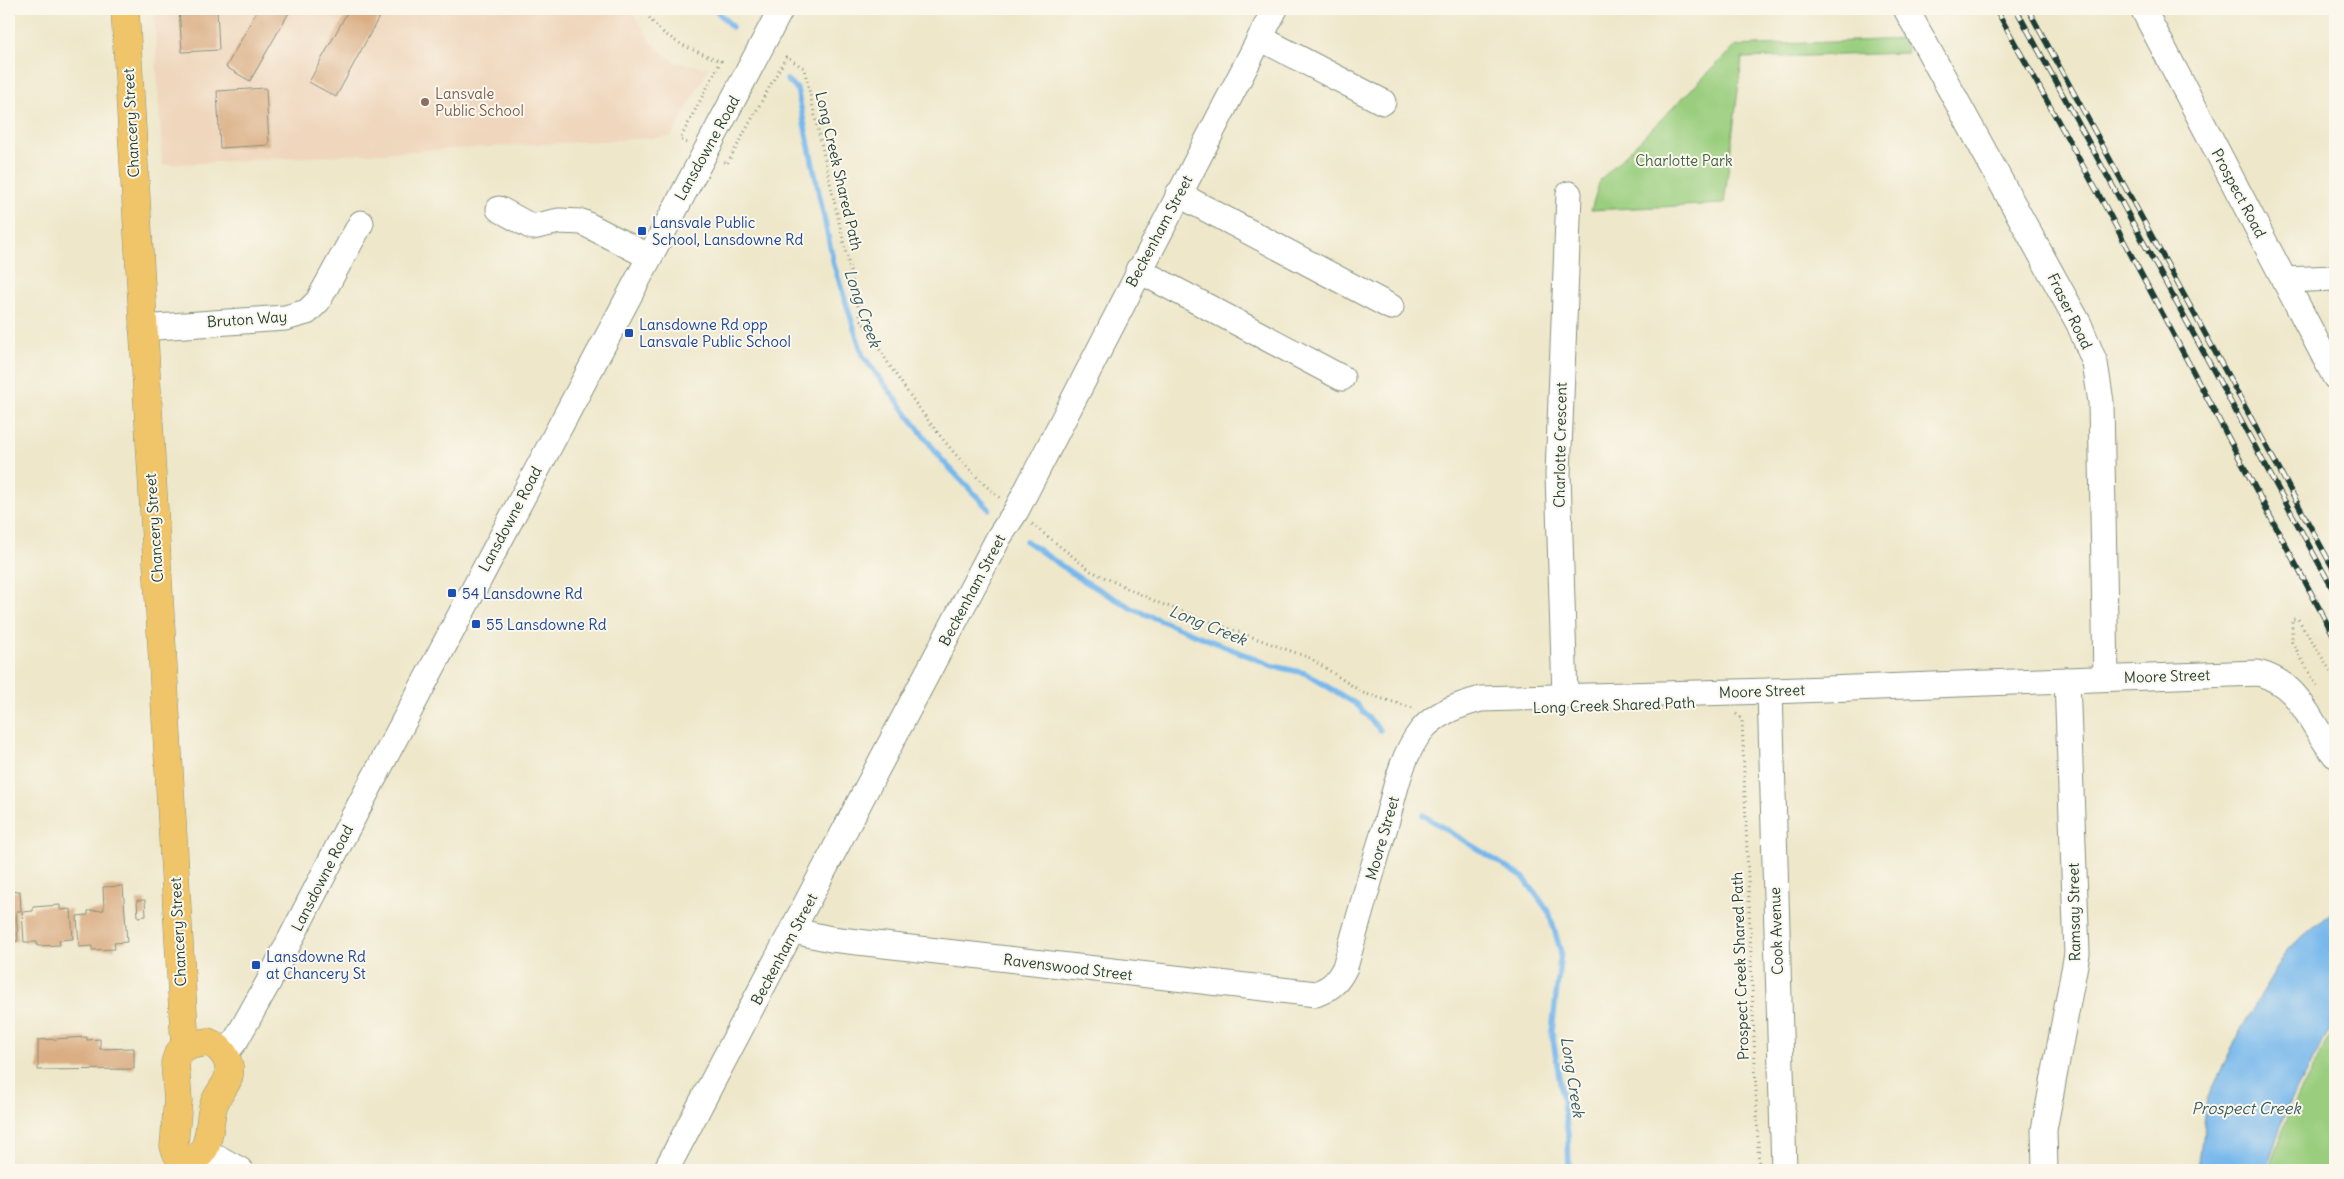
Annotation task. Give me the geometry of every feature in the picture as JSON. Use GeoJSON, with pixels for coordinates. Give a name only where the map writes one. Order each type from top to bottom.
{"type":"FeatureCollection","features":[{"type":"Feature","properties":{"kind":"main road","name":"Chancery Street"},"geometry":{"type":"LineString","coordinates":[[125,9],[185,1046]]}},
{"type":"Feature","properties":{"kind":"main road"},"geometry":{"type":"LineString","coordinates":[[208,1042],[220,1049],[228,1062],[227,1082],[214,1104],[187,1160],[174,1146],[178,1100],[176,1063],[178,1054],[185,1046],[208,1042]]}},
{"type":"Feature","properties":{"kind":"street","name":"Lansdowne Road"},"geometry":{"type":"LineString","coordinates":[[224,1055],[236,1040],[268,983],[648,256],[781,9]]}},
{"type":"Feature","properties":{"kind":"street","name":"Beckenham Street"},"geometry":{"type":"LineString","coordinates":[[666,1170],[794,931],[999,537],[1016,511],[1138,270],[1275,9]]}},
{"type":"Feature","properties":{"kind":"street","name":"Fraser Road"},"geometry":{"type":"LineString","coordinates":[[1906,9],[2079,324],[2095,363],[2101,402],[2106,678]]}},
{"type":"Feature","properties":{"kind":"street","name":"Prospect Road"},"geometry":{"type":"LineString","coordinates":[[2143,9],[2335,377]]}},
{"type":"Feature","properties":{"kind":"street"},"geometry":{"type":"LineString","coordinates":[[1260,38],[1383,102]]}},
{"type":"Feature","properties":{"kind":"street"},"geometry":{"type":"LineString","coordinates":[[1178,194],[1391,307]]}},
{"type":"Feature","properties":{"kind":"street","name":"Charlotte Crescent"},"geometry":{"type":"LineString","coordinates":[[1565,696],[1558,474],[1569,194]]}},
{"type":"Feature","properties":{"kind":"street"},"geometry":{"type":"LineString","coordinates":[[499,209],[532,227],[559,221],[582,222],[648,256]]}},
{"type":"Feature","properties":{"kind":"street","name":"Bruton Way"},"geometry":{"type":"LineString","coordinates":[[142,328],[285,318],[307,312],[323,293],[361,223]]}},
{"type":"Feature","properties":{"kind":"street"},"geometry":{"type":"LineString","coordinates":[[1138,270],[1342,378]]}},
{"type":"Feature","properties":{"kind":"street"},"geometry":{"type":"LineString","coordinates":[[2284,280],[2335,278]]}},
{"type":"Feature","properties":{"kind":"street","name":"Moore Street"},"geometry":{"type":"LineString","coordinates":[[1339,979],[1345,967],[1403,765],[1412,744],[1422,729],[1444,712],[1480,699],[1770,691],[2258,673],[2272,676],[2295,693],[2335,755]]}},
{"type":"Feature","properties":{"kind":"street","name":"Ramsay Street"},"geometry":{"type":"LineString","coordinates":[[2046,1170],[2044,1130],[2077,954],[2067,680]]}},
{"type":"Feature","properties":{"kind":"street","name":"Cook Avenue"},"geometry":{"type":"LineString","coordinates":[[1770,691],[1784,1170]]}},
{"type":"Feature","properties":{"kind":"street","name":"Ravenswood Street"},"geometry":{"type":"LineString","coordinates":[[794,931],[841,940],[1300,994],[1316,994],[1328,989],[1339,979]]}},
{"type":"Feature","properties":{"kind":"street"},"geometry":{"type":"LineString","coordinates":[[187,1160],[240,1170]]}},
{"type":"Feature","properties":{"kind":"path"},"geometry":{"type":"LineString","coordinates":[[644,9],[649,18],[666,36],[721,61],[680,139]]}},
{"type":"Feature","properties":{"kind":"path","name":"Long Creek Shared Path"},"geometry":{"type":"LineString","coordinates":[[727,164],[786,58],[804,68],[861,318],[881,352],[951,450],[995,494]]}},
{"type":"Feature","properties":{"kind":"path"},"geometry":{"type":"LineString","coordinates":[[1031,523],[1091,571],[1159,603],[1310,658],[1363,693],[1419,710]]}},
{"type":"Feature","properties":{"kind":"path"},"geometry":{"type":"LineString","coordinates":[[2321,692],[2292,642],[2292,619],[2298,619],[2335,678]]}},
{"type":"Feature","properties":{"kind":"path","name":"Prospect Creek Shared Path"},"geometry":{"type":"LineString","coordinates":[[1733,712],[1742,719],[1759,1170]]}},
{"type":"Feature","properties":{"kind":"shaded area","name":"Lansvale Public School"},"geometry":{"type":"Polygon","coordinates":[[[154,9],[630,9],[652,43],[675,62],[709,68],[671,137],[162,165],[154,9]]]}},
{"type":"Feature","properties":{"kind":"green space","name":"Charlotte Park"},"geometry":{"type":"Polygon","coordinates":[[[1904,39],[1908,53],[1742,58],[1724,204],[1591,210],[1600,180],[1735,46],[1904,39]]]}},
{"type":"Feature","properties":{"kind":"green space"},"geometry":{"type":"Polygon","coordinates":[[[2335,1028],[2335,1170],[2268,1170],[2291,1108],[2335,1028]]]}},
{"type":"Feature","properties":{"kind":"water","name":"Prospect Creek"},"geometry":{"type":"Polygon","coordinates":[[[2335,909],[2335,1021],[2288,1105],[2266,1170],[2198,1170],[2207,1099],[2240,1031],[2288,949],[2335,909]]]}},
{"type":"Feature","properties":{"kind":"building"},"geometry":{"type":"Polygon","coordinates":[[[179,9],[217,9],[219,50],[182,52],[179,9]]]}},
{"type":"Feature","properties":{"kind":"building"},"geometry":{"type":"Polygon","coordinates":[[[258,9],[291,9],[250,81],[226,67],[258,9]]]}},
{"type":"Feature","properties":{"kind":"building"},"geometry":{"type":"Polygon","coordinates":[[[349,9],[363,9],[379,17],[336,97],[309,82],[349,9]]]}},
{"type":"Feature","properties":{"kind":"building"},"geometry":{"type":"Polygon","coordinates":[[[266,88],[269,145],[220,148],[217,91],[266,88]]]}},
{"type":"Feature","properties":{"kind":"building"},"geometry":{"type":"Polygon","coordinates":[[[123,886],[127,942],[114,943],[115,949],[92,950],[92,946],[79,947],[77,916],[88,915],[88,911],[104,910],[103,887],[123,886]]]}},
{"type":"Feature","properties":{"kind":"building"},"geometry":{"type":"Polygon","coordinates":[[[20,891],[21,911],[16,911],[18,941],[9,942],[9,892],[20,891]]]}},
{"type":"Feature","properties":{"kind":"building"},"geometry":{"type":"Polygon","coordinates":[[[137,900],[145,900],[146,916],[138,917],[137,900]]]}},
{"type":"Feature","properties":{"kind":"building"},"geometry":{"type":"Polygon","coordinates":[[[60,905],[60,910],[71,909],[73,939],[59,940],[60,945],[37,946],[37,942],[24,942],[22,912],[33,911],[33,907],[60,905]]]}},
{"type":"Feature","properties":{"kind":"building"},"geometry":{"type":"Polygon","coordinates":[[[87,1037],[87,1040],[100,1039],[100,1049],[134,1048],[134,1069],[38,1070],[38,1040],[87,1037]]]}},
{"type":"Feature","properties":{"kind":"waterway","name":"Long Creek"},"geometry":{"type":"LineString","coordinates":[[715,9],[732,27]]}},
{"type":"Feature","properties":{"kind":"waterway","name":"Long Creek"},"geometry":{"type":"LineString","coordinates":[[787,80],[797,89],[834,265],[863,356],[942,460],[989,509]]}},
{"type":"Feature","properties":{"kind":"waterway","name":"Long Creek"},"geometry":{"type":"LineString","coordinates":[[1026,541],[1079,578],[1135,610],[1273,666],[1305,673],[1356,704],[1380,730]]}},
{"type":"Feature","properties":{"kind":"waterway","name":"Long Creek"},"geometry":{"type":"LineString","coordinates":[[1423,815],[1524,878],[1549,912],[1561,952],[1552,1032],[1568,1134],[1569,1170]]}},
{"type":"Feature","properties":{"kind":"railway"},"geometry":{"type":"LineString","coordinates":[[1996,9],[2104,204],[2335,638]]}},
{"type":"Feature","properties":{"kind":"railway"},"geometry":{"type":"LineString","coordinates":[[2016,9],[2335,593]]}},
{"type":"Feature","properties":{"kind":"railway"},"geometry":{"type":"LineString","coordinates":[[2028,9],[2335,572]]}},
{"type":"Feature","properties":{"kind":"place","name":"Lansvale Public School"},"geometry":{"type":"Point","coordinates":[425,102]}},
{"type":"Feature","properties":{"kind":"place","name":"Lansvale Public School, Lansdowne Rd"},"geometry":{"type":"Point","coordinates":[642,231]}},
{"type":"Feature","properties":{"kind":"place","name":"Lansdowne Rd opp Lansvale Public School"},"geometry":{"type":"Point","coordinates":[629,333]}},
{"type":"Feature","properties":{"kind":"place","name":"54 Lansdowne Rd"},"geometry":{"type":"Point","coordinates":[452,593]}},
{"type":"Feature","properties":{"kind":"place","name":"55 Lansdowne Rd"},"geometry":{"type":"Point","coordinates":[476,624]}},
{"type":"Feature","properties":{"kind":"place","name":"Lansdowne Rd at Chancery St"},"geometry":{"type":"Point","coordinates":[256,965]}}]}
